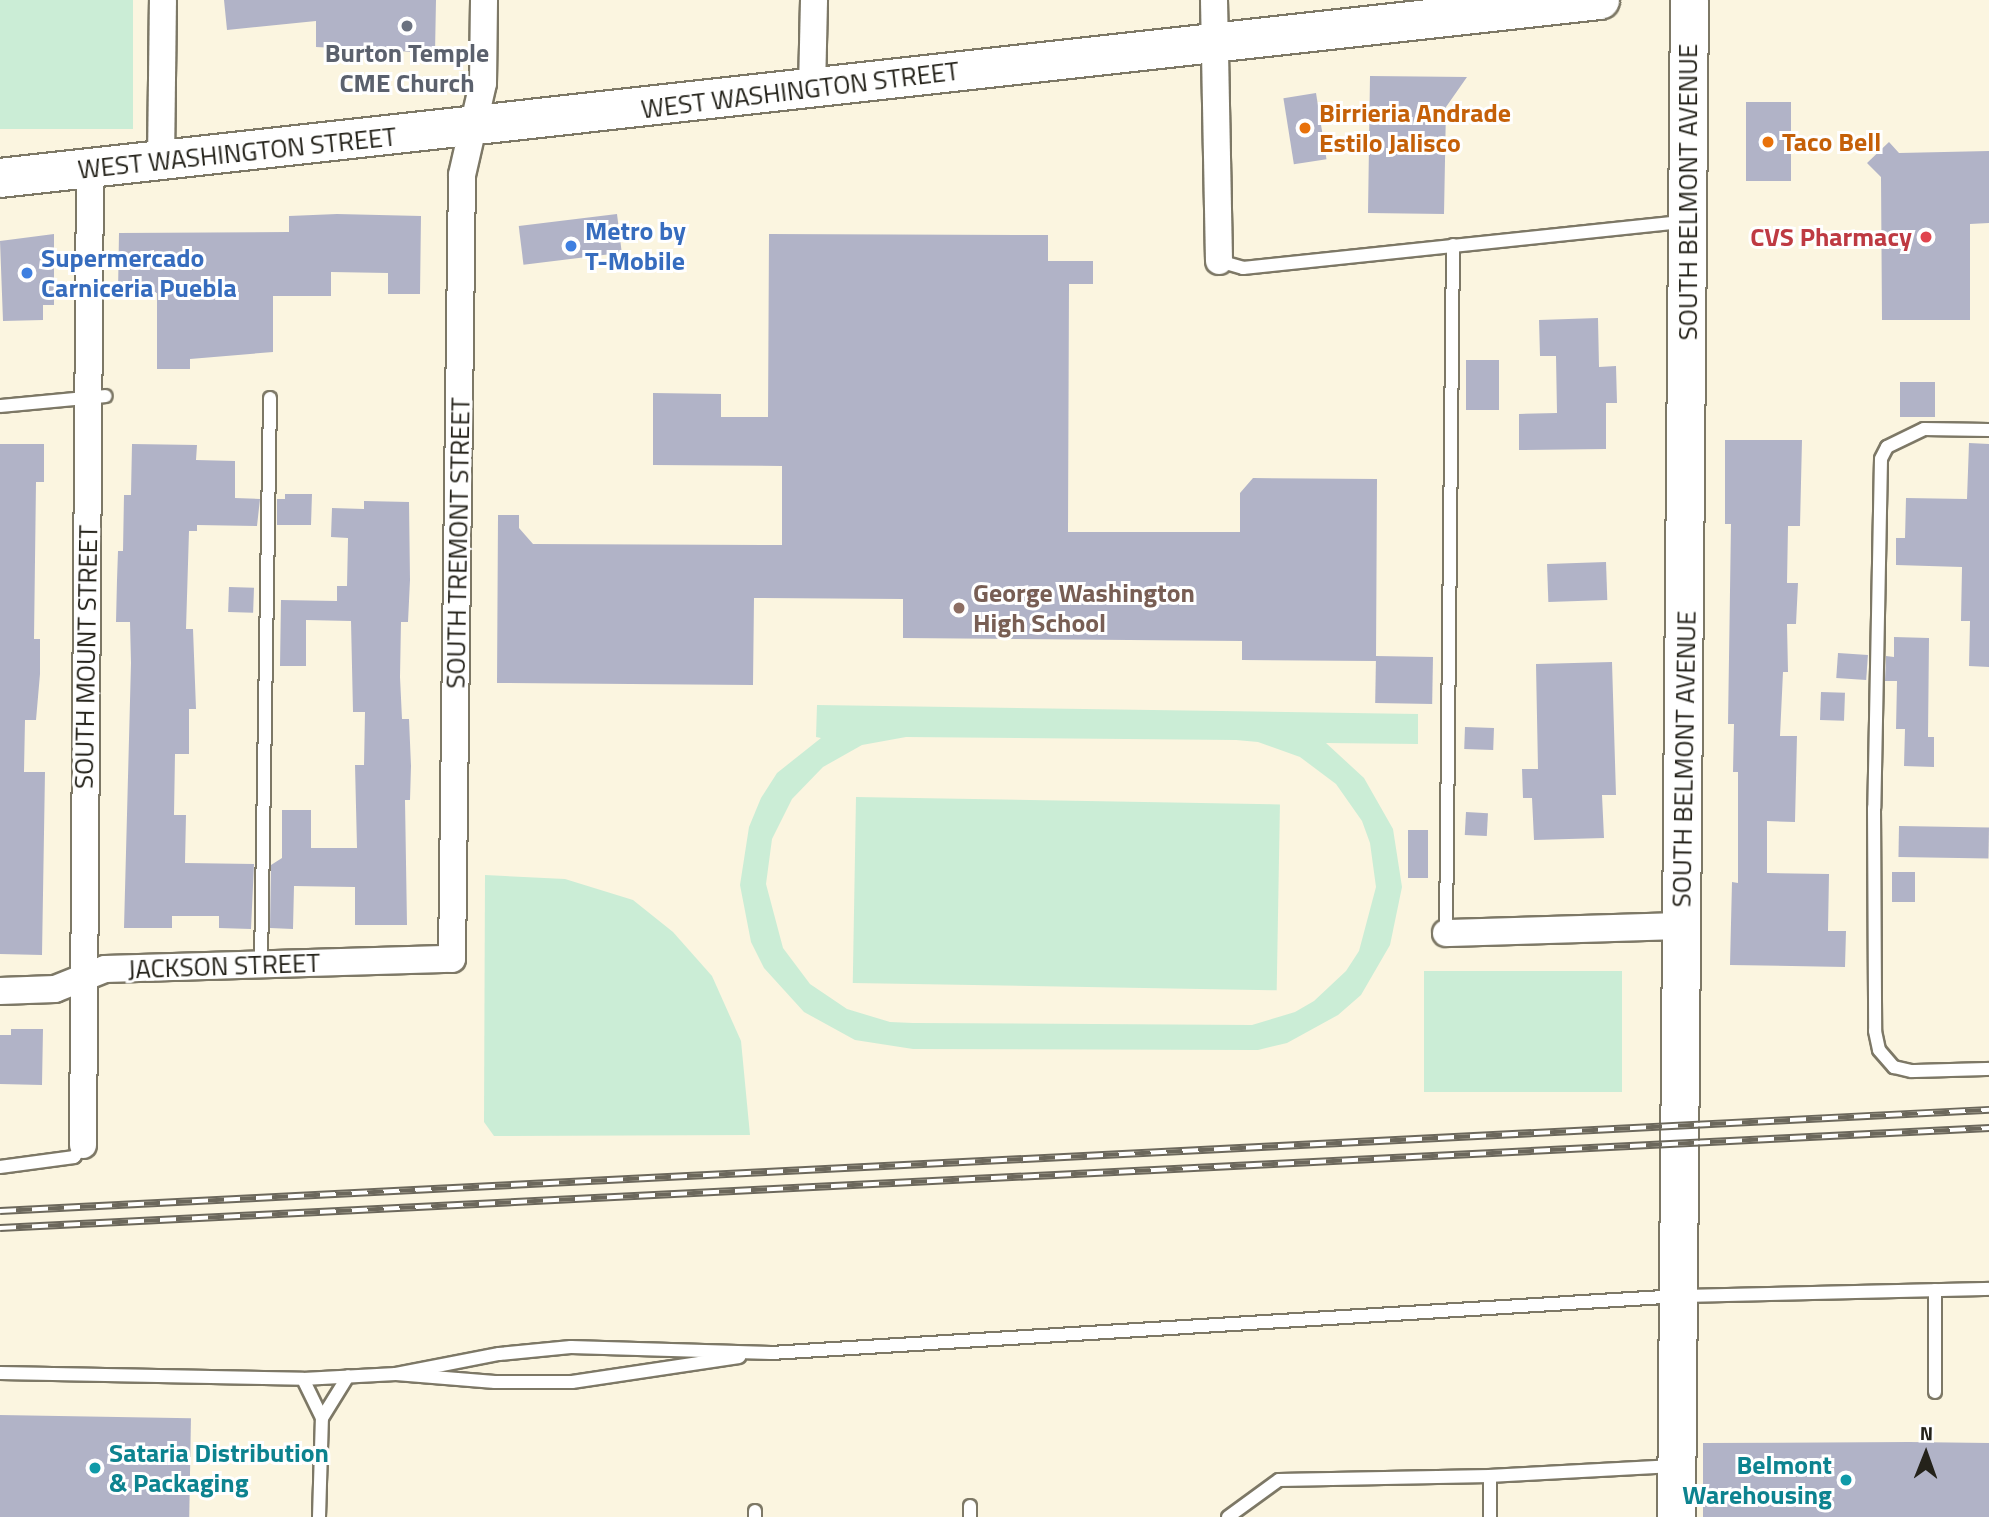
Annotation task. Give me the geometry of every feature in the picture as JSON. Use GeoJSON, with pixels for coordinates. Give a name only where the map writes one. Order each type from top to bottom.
{"type":"FeatureCollection","features":[{"type":"Feature","properties":{"kind":"main road","name":"WEST WASHINGTON STREET"},"geometry":{"type":"LineString","coordinates":[[0,178],[472,128],[1600,0]]}},
{"type":"Feature","properties":{"kind":"main road","name":"SOUTH BELMONT AVENUE"},"geometry":{"type":"LineString","coordinates":[[1676,1517],[1689,0]]}},
{"type":"Feature","properties":{"kind":"street"},"geometry":{"type":"LineString","coordinates":[[161,161],[163,0]]}},
{"type":"Feature","properties":{"kind":"street","name":"SOUTH TREMONT STREET"},"geometry":{"type":"LineString","coordinates":[[452,959],[462,175],[483,83],[484,0]]}},
{"type":"Feature","properties":{"kind":"street"},"geometry":{"type":"LineString","coordinates":[[812,89],[814,0]]}},
{"type":"Feature","properties":{"kind":"street"},"geometry":{"type":"LineString","coordinates":[[1214,0],[1219,261]]}},
{"type":"Feature","properties":{"kind":"street","name":"SOUTH MOUNT STREET"},"geometry":{"type":"LineString","coordinates":[[83,1145],[82,978],[97,395],[90,168]]}},
{"type":"Feature","properties":{"kind":"street"},"geometry":{"type":"LineString","coordinates":[[1446,933],[1683,926]]}},
{"type":"Feature","properties":{"kind":"street","name":"JACKSON STREET"},"geometry":{"type":"LineString","coordinates":[[0,991],[55,989],[105,969],[452,959]]}},
{"type":"Feature","properties":{"kind":"lane"},"geometry":{"type":"LineString","coordinates":[[1219,261],[1243,268],[1688,221]]}},
{"type":"Feature","properties":{"kind":"lane"},"geometry":{"type":"LineString","coordinates":[[1446,933],[1453,245]]}},
{"type":"Feature","properties":{"kind":"lane"},"geometry":{"type":"LineString","coordinates":[[0,405],[97,395]]}},
{"type":"Feature","properties":{"kind":"lane"},"geometry":{"type":"LineString","coordinates":[[261,965],[270,398]]}},
{"type":"Feature","properties":{"kind":"lane"},"geometry":{"type":"LineString","coordinates":[[1989,430],[1924,429],[1887,447],[1881,459],[1874,822],[1875,1031],[1880,1050],[1894,1068],[1912,1071],[1989,1069]]}},
{"type":"Feature","properties":{"kind":"lane"},"geometry":{"type":"LineString","coordinates":[[0,1167],[74,1157],[83,1145]]}},
{"type":"Feature","properties":{"kind":"lane"},"geometry":{"type":"LineString","coordinates":[[0,1373],[303,1378],[396,1374],[495,1382],[572,1382],[771,1353],[1679,1296],[1989,1289]]}},
{"type":"Feature","properties":{"kind":"lane"},"geometry":{"type":"LineString","coordinates":[[1935,1290],[1935,1391]]}},
{"type":"Feature","properties":{"kind":"lane"},"geometry":{"type":"LineString","coordinates":[[396,1374],[499,1353],[571,1347],[771,1353]]}},
{"type":"Feature","properties":{"kind":"lane"},"geometry":{"type":"LineString","coordinates":[[322,1418],[348,1376]]}},
{"type":"Feature","properties":{"kind":"lane"},"geometry":{"type":"LineString","coordinates":[[303,1378],[322,1418],[319,1517]]}},
{"type":"Feature","properties":{"kind":"lane"},"geometry":{"type":"LineString","coordinates":[[1228,1517],[1279,1479],[1490,1476],[1676,1466]]}},
{"type":"Feature","properties":{"kind":"lane"},"geometry":{"type":"LineString","coordinates":[[1490,1476],[1490,1517]]}},
{"type":"Feature","properties":{"kind":"green space"},"geometry":{"type":"Polygon","coordinates":[[[0,0],[133,0],[133,129],[0,129],[0,0]]]}},
{"type":"Feature","properties":{"kind":"green space"},"geometry":{"type":"Polygon","coordinates":[[[817,705],[1418,714],[1418,744],[1326,743],[1364,778],[1393,829],[1402,887],[1390,945],[1361,995],[1338,1015],[1287,1043],[1258,1050],[913,1049],[855,1040],[804,1012],[764,968],[751,942],[740,885],[749,827],[761,798],[777,773],[821,738],[816,737],[817,705]],[[906,737],[862,745],[823,767],[792,799],[772,839],[766,884],[783,948],[810,984],[847,1009],[890,1022],[1252,1025],[1295,1012],[1314,1001],[1346,971],[1359,951],[1376,887],[1370,843],[1362,821],[1336,784],[1300,757],[1258,742],[906,737]]]}},
{"type":"Feature","properties":{"kind":"green space"},"geometry":{"type":"Polygon","coordinates":[[[856,797],[1280,804],[1277,990],[853,983],[856,797]]]}},
{"type":"Feature","properties":{"kind":"green space"},"geometry":{"type":"Polygon","coordinates":[[[485,875],[565,879],[633,900],[673,932],[712,976],[741,1041],[750,1135],[494,1136],[484,1122],[485,875]]]}},
{"type":"Feature","properties":{"kind":"green space"},"geometry":{"type":"Polygon","coordinates":[[[1424,971],[1622,971],[1622,1092],[1424,1092],[1424,971]]]}},
{"type":"Feature","properties":{"kind":"building"},"geometry":{"type":"Polygon","coordinates":[[[224,0],[436,0],[435,53],[316,47],[316,21],[227,30],[224,0]]]}},
{"type":"Feature","properties":{"kind":"building"},"geometry":{"type":"Polygon","coordinates":[[[1370,76],[1467,77],[1446,107],[1444,214],[1368,213],[1370,76]]]}},
{"type":"Feature","properties":{"kind":"building","name":"Birrieria Andrade Estilo Jalisco"},"geometry":{"type":"Polygon","coordinates":[[[1316,93],[1326,159],[1294,164],[1283,98],[1316,93]]]}},
{"type":"Feature","properties":{"kind":"building","name":"Taco Bell"},"geometry":{"type":"Polygon","coordinates":[[[1746,102],[1791,102],[1791,181],[1746,181],[1746,102]]]}},
{"type":"Feature","properties":{"kind":"building","name":"CVS Pharmacy"},"geometry":{"type":"Polygon","coordinates":[[[1889,142],[1899,153],[1989,151],[1989,223],[1970,224],[1970,320],[1882,320],[1881,177],[1867,163],[1889,142]]]}},
{"type":"Feature","properties":{"kind":"building","name":"Metro by T-Mobile"},"geometry":{"type":"Polygon","coordinates":[[[617,214],[622,253],[523,265],[519,226],[617,214]]]}},
{"type":"Feature","properties":{"kind":"building"},"geometry":{"type":"Polygon","coordinates":[[[289,216],[421,216],[420,294],[388,294],[388,273],[331,272],[331,296],[273,296],[273,352],[190,359],[190,369],[157,369],[157,293],[118,292],[119,233],[289,232],[289,216]]]}},
{"type":"Feature","properties":{"kind":"building","name":"Supermercado Carniceria Puebla"},"geometry":{"type":"Polygon","coordinates":[[[54,234],[54,305],[43,305],[43,320],[3,321],[0,241],[54,234]]]}},
{"type":"Feature","properties":{"kind":"building","name":"George Washington High School"},"geometry":{"type":"Polygon","coordinates":[[[769,234],[1048,235],[1048,261],[1093,261],[1093,284],[1069,284],[1068,532],[1240,532],[1240,493],[1253,478],[1377,479],[1376,661],[1242,660],[1242,641],[903,638],[903,599],[754,598],[753,685],[497,683],[498,515],[519,515],[519,528],[533,544],[782,545],[782,466],[653,465],[653,393],[721,394],[721,417],[768,417],[769,234]]]}},
{"type":"Feature","properties":{"kind":"building"},"geometry":{"type":"Polygon","coordinates":[[[1598,318],[1599,367],[1616,366],[1617,403],[1606,403],[1606,449],[1519,450],[1519,414],[1557,413],[1556,356],[1540,356],[1539,320],[1598,318]]]}},
{"type":"Feature","properties":{"kind":"building"},"geometry":{"type":"Polygon","coordinates":[[[1466,360],[1499,360],[1499,410],[1466,410],[1466,360]]]}},
{"type":"Feature","properties":{"kind":"building"},"geometry":{"type":"Polygon","coordinates":[[[1900,382],[1935,382],[1935,417],[1900,417],[1900,382]]]}},
{"type":"Feature","properties":{"kind":"building"},"geometry":{"type":"Polygon","coordinates":[[[1725,440],[1802,440],[1800,526],[1788,526],[1787,583],[1798,583],[1796,624],[1787,624],[1788,672],[1783,672],[1780,736],[1797,736],[1795,822],[1767,821],[1767,873],[1829,874],[1828,931],[1846,931],[1845,967],[1730,965],[1732,882],[1738,883],[1738,772],[1733,772],[1734,724],[1728,724],[1731,524],[1725,524],[1725,440]]]}},
{"type":"Feature","properties":{"kind":"building"},"geometry":{"type":"Polygon","coordinates":[[[1969,443],[1989,444],[1989,667],[1969,666],[1970,621],[1961,621],[1962,567],[1896,565],[1896,538],[1905,538],[1906,498],[1967,499],[1969,443]]]}},
{"type":"Feature","properties":{"kind":"building"},"geometry":{"type":"Polygon","coordinates":[[[0,444],[44,444],[44,482],[36,482],[34,639],[40,639],[40,674],[36,720],[25,720],[24,772],[45,772],[42,955],[0,954],[0,444]]]}},
{"type":"Feature","properties":{"kind":"building"},"geometry":{"type":"Polygon","coordinates":[[[132,444],[197,445],[196,460],[235,461],[235,498],[260,499],[257,526],[197,525],[197,531],[189,531],[186,629],[193,629],[196,709],[189,709],[189,754],[175,754],[174,815],[186,815],[185,863],[254,864],[251,929],[219,928],[219,916],[172,916],[172,928],[124,928],[130,622],[116,622],[118,551],[123,551],[124,495],[131,495],[132,444]]]}},
{"type":"Feature","properties":{"kind":"building"},"geometry":{"type":"Polygon","coordinates":[[[285,494],[312,494],[311,525],[277,525],[277,499],[285,499],[285,494]]]}},
{"type":"Feature","properties":{"kind":"building"},"geometry":{"type":"Polygon","coordinates":[[[364,501],[409,502],[408,622],[401,622],[400,677],[402,719],[409,719],[411,766],[410,800],[405,800],[407,925],[355,925],[355,887],[294,886],[293,929],[270,928],[271,865],[282,858],[282,810],[311,810],[311,848],[357,848],[355,765],[364,765],[365,712],[353,712],[351,621],[306,620],[306,666],[280,666],[281,600],[337,601],[337,586],[347,586],[348,538],[331,537],[332,508],[364,509],[364,501]]]}},
{"type":"Feature","properties":{"kind":"building"},"geometry":{"type":"Polygon","coordinates":[[[1606,562],[1607,600],[1548,602],[1547,564],[1606,562]]]}},
{"type":"Feature","properties":{"kind":"building"},"geometry":{"type":"Polygon","coordinates":[[[229,587],[254,588],[253,613],[228,612],[229,587]]]}},
{"type":"Feature","properties":{"kind":"building"},"geometry":{"type":"Polygon","coordinates":[[[1894,637],[1929,638],[1928,737],[1934,737],[1934,767],[1904,766],[1905,729],[1896,729],[1897,681],[1885,681],[1886,656],[1894,657],[1894,637]]]}},
{"type":"Feature","properties":{"kind":"building"},"geometry":{"type":"Polygon","coordinates":[[[1838,653],[1868,655],[1866,680],[1836,678],[1838,653]]]}},
{"type":"Feature","properties":{"kind":"building"},"geometry":{"type":"Polygon","coordinates":[[[1376,656],[1433,657],[1432,704],[1375,703],[1376,656]]]}},
{"type":"Feature","properties":{"kind":"building"},"geometry":{"type":"Polygon","coordinates":[[[1612,662],[1616,795],[1602,795],[1604,838],[1534,840],[1532,798],[1523,798],[1522,769],[1538,769],[1536,664],[1612,662]]]}},
{"type":"Feature","properties":{"kind":"building"},"geometry":{"type":"Polygon","coordinates":[[[1821,692],[1845,693],[1844,721],[1820,720],[1821,692]]]}},
{"type":"Feature","properties":{"kind":"building"},"geometry":{"type":"Polygon","coordinates":[[[1465,727],[1494,728],[1493,750],[1464,749],[1465,727]]]}},
{"type":"Feature","properties":{"kind":"building"},"geometry":{"type":"Polygon","coordinates":[[[1466,812],[1488,813],[1487,836],[1465,835],[1466,812]]]}},
{"type":"Feature","properties":{"kind":"building"},"geometry":{"type":"Polygon","coordinates":[[[1899,826],[1989,828],[1988,859],[1898,857],[1899,826]]]}},
{"type":"Feature","properties":{"kind":"building"},"geometry":{"type":"Polygon","coordinates":[[[1408,830],[1428,830],[1428,878],[1408,878],[1408,830]]]}},
{"type":"Feature","properties":{"kind":"building"},"geometry":{"type":"Polygon","coordinates":[[[1892,872],[1915,872],[1915,902],[1892,902],[1892,872]]]}},
{"type":"Feature","properties":{"kind":"building"},"geometry":{"type":"Polygon","coordinates":[[[11,1029],[43,1029],[42,1085],[0,1084],[0,1035],[11,1035],[11,1029]]]}},
{"type":"Feature","properties":{"kind":"building","name":"Sataria Distribution & Packaging"},"geometry":{"type":"Polygon","coordinates":[[[0,1415],[191,1418],[189,1517],[0,1517],[0,1415]]]}},
{"type":"Feature","properties":{"kind":"building","name":"Belmont Warehousing"},"geometry":{"type":"Polygon","coordinates":[[[1703,1443],[1989,1443],[1989,1517],[1703,1517],[1703,1443]]]}},
{"type":"Feature","properties":{"kind":"railway"},"geometry":{"type":"LineString","coordinates":[[0,1211],[1989,1110]]}},
{"type":"Feature","properties":{"kind":"railway"},"geometry":{"type":"LineString","coordinates":[[0,1228],[1989,1128]]}},
{"type":"Feature","properties":{"kind":"place","name":"Burton Temple CME Church"},"geometry":{"type":"Point","coordinates":[407,26]}},
{"type":"Feature","properties":{"kind":"place","name":"Birrieria Andrade Estilo Jalisco"},"geometry":{"type":"Point","coordinates":[1305,128]}},
{"type":"Feature","properties":{"kind":"place","name":"Taco Bell"},"geometry":{"type":"Point","coordinates":[1768,142]}},
{"type":"Feature","properties":{"kind":"place","name":"CVS Pharmacy"},"geometry":{"type":"Point","coordinates":[1926,237]}},
{"type":"Feature","properties":{"kind":"place","name":"Metro by T-Mobile"},"geometry":{"type":"Point","coordinates":[571,246]}},
{"type":"Feature","properties":{"kind":"place","name":"Supermercado Carniceria Puebla"},"geometry":{"type":"Point","coordinates":[27,273]}},
{"type":"Feature","properties":{"kind":"place","name":"George Washington High School"},"geometry":{"type":"Point","coordinates":[959,608]}},
{"type":"Feature","properties":{"kind":"place","name":"Sataria Distribution & Packaging"},"geometry":{"type":"Point","coordinates":[95,1468]}},
{"type":"Feature","properties":{"kind":"place","name":"Belmont Warehousing"},"geometry":{"type":"Point","coordinates":[1846,1480]}}]}
